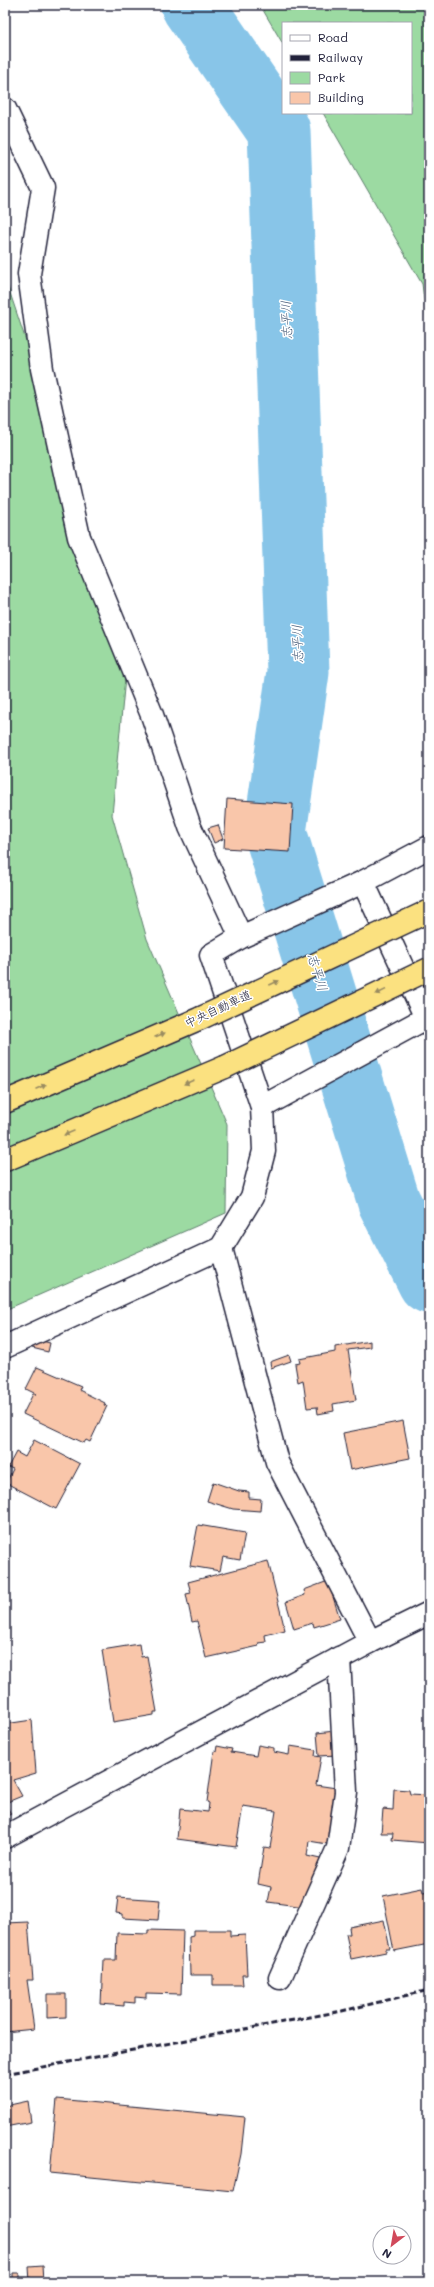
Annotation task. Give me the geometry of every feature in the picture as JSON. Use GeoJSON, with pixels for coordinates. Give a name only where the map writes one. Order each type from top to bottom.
{"type":"FeatureCollection","features":[{"type":"Feature","properties":{"kind":"highway","name":"中央自動車道"},"geometry":{"type":"LineString","coordinates":[[5,1102],[201,1018],[429,911]]}},
{"type":"Feature","properties":{"kind":"highway"},"geometry":{"type":"LineString","coordinates":[[5,1160],[224,1067],[429,969]]}},
{"type":"Feature","properties":{"kind":"street"},"geometry":{"type":"LineString","coordinates":[[5,109],[43,188],[29,274],[42,369],[79,537],[152,715],[190,827],[241,937]]}},
{"type":"Feature","properties":{"kind":"street"},"geometry":{"type":"LineString","coordinates":[[5,1346],[221,1248],[252,1197],[264,1151],[262,1107],[211,955],[241,937],[363,882],[429,847]]}},
{"type":"Feature","properties":{"kind":"street"},"geometry":{"type":"LineString","coordinates":[[262,1107],[428,1019],[363,882]]}},
{"type":"Feature","properties":{"kind":"street"},"geometry":{"type":"LineString","coordinates":[[221,1248],[277,1462],[370,1642]]}},
{"type":"Feature","properties":{"kind":"street"},"geometry":{"type":"LineString","coordinates":[[5,1837],[339,1658],[429,1613]]}},
{"type":"Feature","properties":{"kind":"street"},"geometry":{"type":"LineString","coordinates":[[280,1978],[338,1848],[346,1792],[339,1658]]}},
{"type":"Feature","properties":{"kind":"green space"},"geometry":{"type":"Polygon","coordinates":[[[260,5],[429,5],[429,337],[422,284],[324,114],[412,114],[412,22],[282,22],[282,42],[260,5]]]}},
{"type":"Feature","properties":{"kind":"green space"},"geometry":{"type":"Polygon","coordinates":[[[5,278],[128,646],[112,815],[147,939],[227,1124],[226,1213],[5,1310],[5,278]]]}},
{"type":"Feature","properties":{"kind":"building"},"geometry":{"type":"Polygon","coordinates":[[[227,799],[293,804],[290,852],[224,848],[227,799]]]}},
{"type":"Feature","properties":{"kind":"building"},"geometry":{"type":"Polygon","coordinates":[[[218,825],[223,839],[214,843],[208,828],[218,825]]]}},
{"type":"Feature","properties":{"kind":"building"},"geometry":{"type":"Polygon","coordinates":[[[34,1339],[50,1343],[48,1352],[32,1348],[34,1339]]]}},
{"type":"Feature","properties":{"kind":"building"},"geometry":{"type":"Polygon","coordinates":[[[370,1341],[370,1347],[348,1350],[356,1400],[333,1404],[334,1411],[318,1414],[317,1407],[307,1408],[303,1380],[298,1382],[295,1364],[300,1363],[299,1359],[335,1352],[335,1347],[370,1341]]]}},
{"type":"Feature","properties":{"kind":"building"},"geometry":{"type":"Polygon","coordinates":[[[289,1355],[291,1361],[271,1368],[270,1362],[289,1355]]]}},
{"type":"Feature","properties":{"kind":"building"},"geometry":{"type":"Polygon","coordinates":[[[37,1367],[81,1386],[79,1390],[105,1403],[104,1405],[107,1406],[90,1442],[86,1440],[84,1443],[23,1414],[33,1394],[36,1394],[26,1389],[37,1367]]]}},
{"type":"Feature","properties":{"kind":"building"},"geometry":{"type":"Polygon","coordinates":[[[403,1421],[410,1458],[350,1470],[343,1433],[403,1421]]]}},
{"type":"Feature","properties":{"kind":"building"},"geometry":{"type":"Polygon","coordinates":[[[34,1440],[80,1464],[56,1509],[6,1483],[13,1469],[8,1467],[16,1452],[25,1457],[34,1440]]]}},
{"type":"Feature","properties":{"kind":"building"},"geometry":{"type":"Polygon","coordinates":[[[213,1482],[239,1491],[249,1492],[249,1498],[261,1499],[260,1511],[233,1509],[207,1501],[213,1482]]]}},
{"type":"Feature","properties":{"kind":"building"},"geometry":{"type":"Polygon","coordinates":[[[198,1525],[245,1533],[240,1560],[223,1557],[220,1571],[190,1566],[198,1525]]]}},
{"type":"Feature","properties":{"kind":"building"},"geometry":{"type":"Polygon","coordinates":[[[268,1561],[285,1630],[265,1635],[266,1642],[258,1643],[259,1646],[206,1658],[197,1621],[192,1622],[186,1594],[191,1593],[188,1582],[268,1561]]]}},
{"type":"Feature","properties":{"kind":"building"},"geometry":{"type":"Polygon","coordinates":[[[328,1581],[340,1619],[314,1627],[313,1623],[294,1629],[286,1602],[305,1595],[304,1590],[328,1581]]]}},
{"type":"Feature","properties":{"kind":"building"},"geometry":{"type":"Polygon","coordinates":[[[139,1644],[141,1657],[147,1656],[157,1712],[154,1712],[154,1715],[113,1722],[102,1650],[139,1644]]]}},
{"type":"Feature","properties":{"kind":"building"},"geometry":{"type":"Polygon","coordinates":[[[32,1720],[36,1773],[13,1780],[22,1796],[5,1803],[5,1724],[32,1720]]]}},
{"type":"Feature","properties":{"kind":"building"},"geometry":{"type":"Polygon","coordinates":[[[335,1731],[337,1755],[319,1756],[317,1733],[335,1731]]]}},
{"type":"Feature","properties":{"kind":"building"},"geometry":{"type":"Polygon","coordinates":[[[258,1745],[274,1748],[274,1752],[289,1755],[290,1746],[316,1750],[315,1756],[321,1757],[316,1785],[343,1789],[333,1845],[309,1841],[307,1856],[329,1861],[305,1907],[268,1902],[271,1887],[258,1884],[264,1847],[270,1848],[276,1811],[243,1806],[236,1847],[177,1839],[180,1809],[208,1812],[209,1803],[207,1802],[214,1751],[216,1752],[217,1746],[232,1749],[231,1752],[256,1756],[258,1745]]]}},
{"type":"Feature","properties":{"kind":"building"},"geometry":{"type":"Polygon","coordinates":[[[394,1789],[409,1790],[410,1794],[429,1795],[429,1843],[392,1840],[393,1833],[381,1833],[383,1809],[393,1810],[394,1789]]]}},
{"type":"Feature","properties":{"kind":"building"},"geometry":{"type":"Polygon","coordinates":[[[5,1803],[11,1814],[5,1817],[5,1803]]]}},
{"type":"Feature","properties":{"kind":"building"},"geometry":{"type":"Polygon","coordinates":[[[422,1888],[423,1892],[429,1891],[429,1944],[394,1951],[383,1896],[422,1888]]]}},
{"type":"Feature","properties":{"kind":"building"},"geometry":{"type":"Polygon","coordinates":[[[118,1897],[160,1900],[158,1920],[123,1918],[123,1914],[116,1913],[118,1897]]]}},
{"type":"Feature","properties":{"kind":"building"},"geometry":{"type":"Polygon","coordinates":[[[384,1920],[390,1949],[386,1949],[386,1952],[351,1959],[346,1934],[350,1934],[349,1927],[384,1920]]]}},
{"type":"Feature","properties":{"kind":"building"},"geometry":{"type":"Polygon","coordinates":[[[28,1922],[33,1980],[27,1980],[34,2029],[5,2032],[5,1923],[28,1922]]]}},
{"type":"Feature","properties":{"kind":"building"},"geometry":{"type":"Polygon","coordinates":[[[148,1930],[183,1931],[181,1994],[146,1993],[146,1998],[135,1997],[135,2003],[124,2002],[124,2006],[101,2004],[103,1960],[116,1960],[117,1933],[148,1934],[148,1930]]]}},
{"type":"Feature","properties":{"kind":"building"},"geometry":{"type":"Polygon","coordinates":[[[193,1930],[230,1930],[230,1936],[245,1935],[247,1975],[242,1975],[243,1985],[213,1985],[213,1975],[190,1975],[189,1937],[193,1936],[193,1930]]]}},
{"type":"Feature","properties":{"kind":"building"},"geometry":{"type":"Polygon","coordinates":[[[47,1994],[66,1994],[66,2017],[47,2018],[47,1994]]]}},
{"type":"Feature","properties":{"kind":"building"},"geometry":{"type":"Polygon","coordinates":[[[57,2099],[245,2117],[241,2154],[233,2191],[50,2173],[57,2099]]]}},
{"type":"Feature","properties":{"kind":"building"},"geometry":{"type":"Polygon","coordinates":[[[28,2101],[31,2122],[5,2127],[5,2106],[28,2101]]]}},
{"type":"Feature","properties":{"kind":"building"},"geometry":{"type":"Polygon","coordinates":[[[43,2266],[44,2282],[30,2282],[29,2267],[43,2266]]]}},
{"type":"Feature","properties":{"kind":"building"},"geometry":{"type":"Polygon","coordinates":[[[13,2273],[19,2273],[19,2279],[24,2278],[24,2282],[10,2282],[10,2279],[13,2279],[13,2273]]]}},
{"type":"Feature","properties":{"kind":"waterway","name":"志平川"},"geometry":{"type":"LineString","coordinates":[[192,5],[279,131],[298,672],[275,832],[389,1202],[429,1282]]}},
{"type":"Feature","properties":{"kind":"railway"},"geometry":{"type":"LineString","coordinates":[[5,2074],[342,2011],[429,1990]]}}]}
